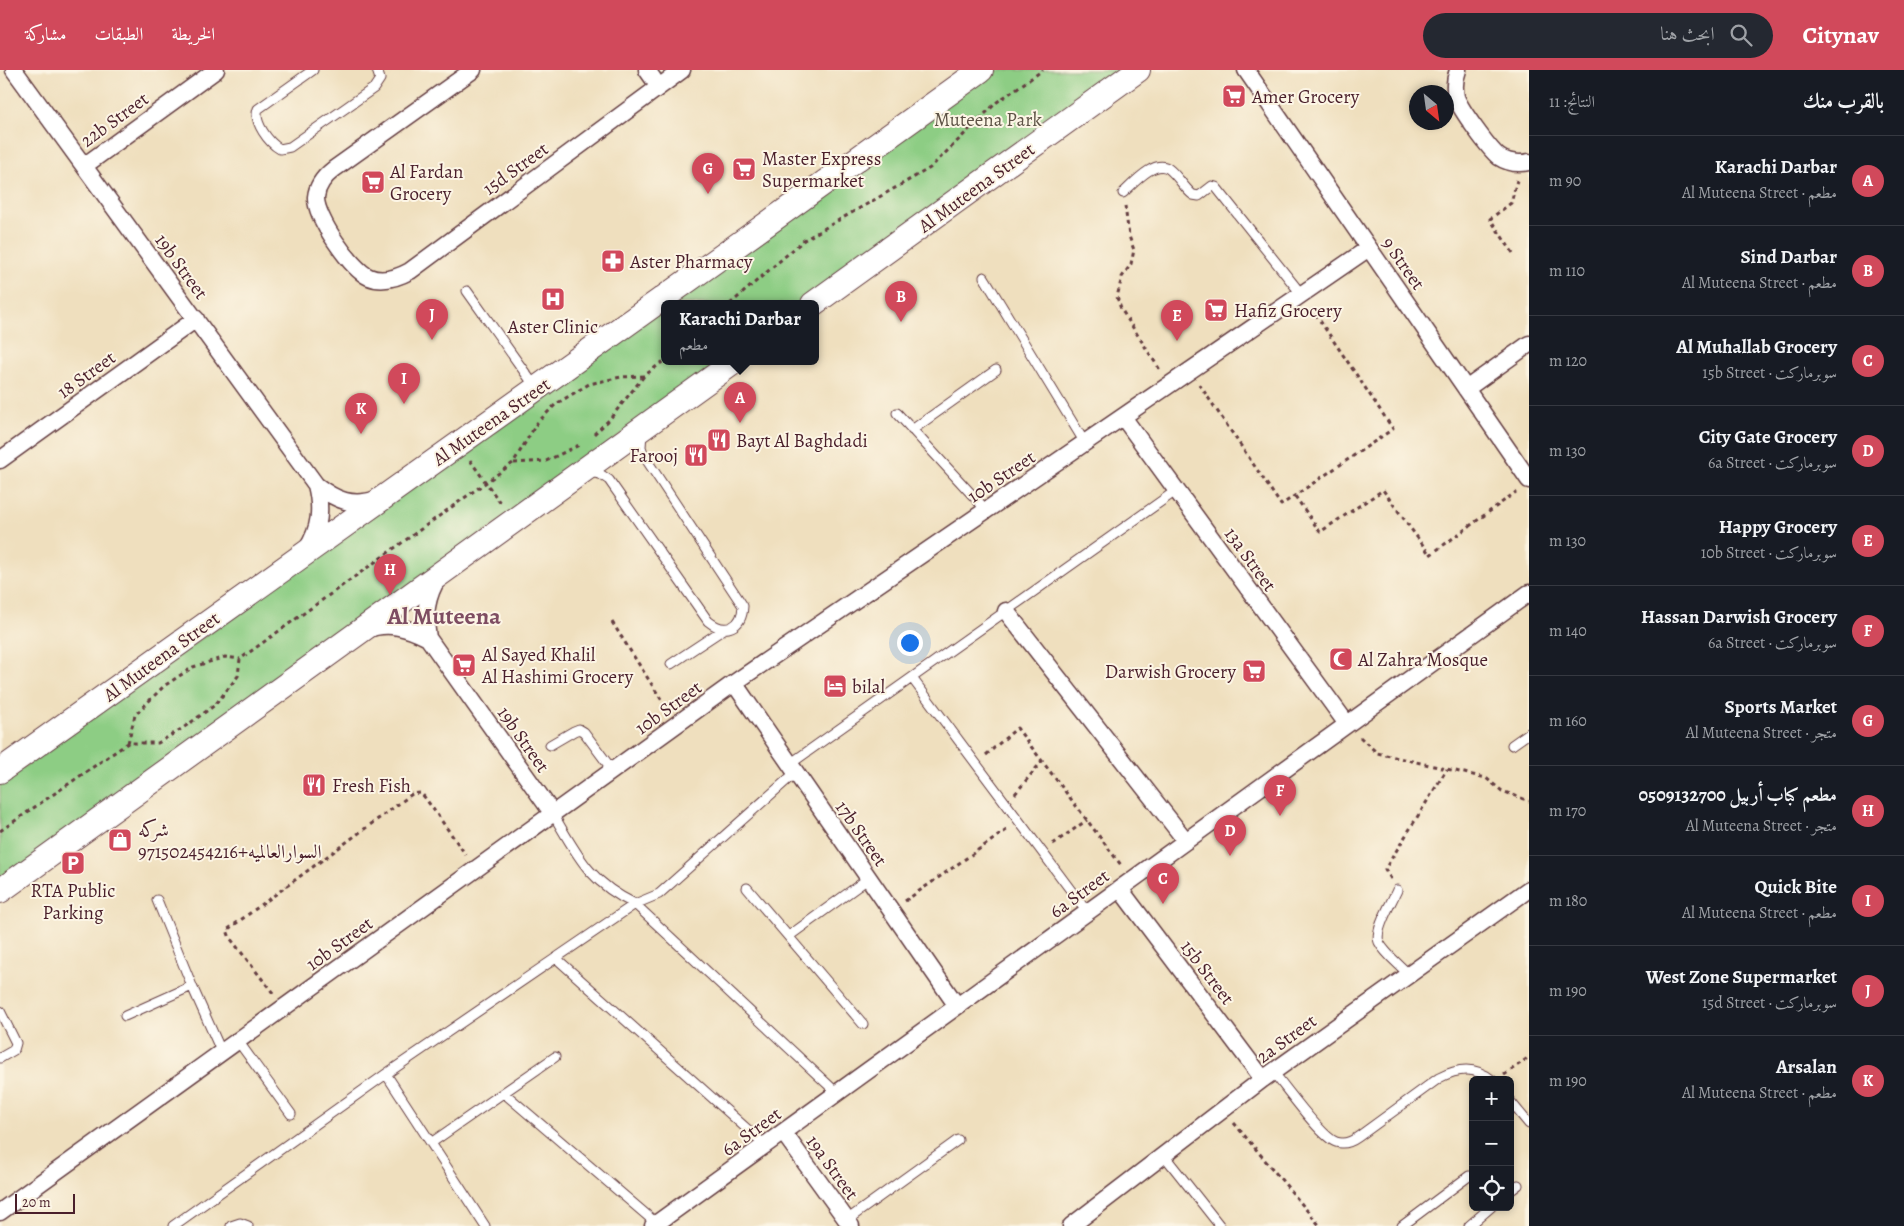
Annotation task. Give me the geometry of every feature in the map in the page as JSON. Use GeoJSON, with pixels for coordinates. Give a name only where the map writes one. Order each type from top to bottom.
{"type":"FeatureCollection","features":[{"type":"Feature","properties":{"kind":"street","name":"19b Street"},"geometry":{"type":"LineString","coordinates":[[14,70],[316,485],[332,497],[348,502],[366,502],[383,497]]}},
{"type":"Feature","properties":{"kind":"street","name":"22b Street"},"geometry":{"type":"LineString","coordinates":[[84,166],[216,70]]}},
{"type":"Feature","properties":{"kind":"street","name":"15d Street"},"geometry":{"type":"LineString","coordinates":[[473,70],[334,169],[325,176],[319,186],[316,197],[317,208],[322,219],[357,268],[369,276],[382,280],[397,278],[410,271],[682,70]]}},
{"type":"Feature","properties":{"kind":"street"},"geometry":{"type":"LineString","coordinates":[[647,70],[659,87]]}},
{"type":"Feature","properties":{"kind":"street","name":"Al Muteena Street"},"geometry":{"type":"LineString","coordinates":[[0,771],[981,70]]}},
{"type":"Feature","properties":{"kind":"street","name":"Al Muteena Street"},"geometry":{"type":"LineString","coordinates":[[819,300],[1138,70]]}},
{"type":"Feature","properties":{"kind":"street","name":"9 Street"},"geometry":{"type":"LineString","coordinates":[[1246,70],[1466,389],[1525,484]]}},
{"type":"Feature","properties":{"kind":"street"},"geometry":{"type":"LineString","coordinates":[[1458,70],[1455,84],[1456,97],[1462,109],[1500,158],[1510,162],[1525,163]]}},
{"type":"Feature","properties":{"kind":"street","name":"10b Street"},"geometry":{"type":"LineString","coordinates":[[0,1212],[734,683],[1369,248]]}},
{"type":"Feature","properties":{"kind":"street","name":"18 Street"},"geometry":{"type":"LineString","coordinates":[[0,460],[196,319]]}},
{"type":"Feature","properties":{"kind":"street"},"geometry":{"type":"LineString","coordinates":[[1466,389],[1529,344]]}},
{"type":"Feature","properties":{"kind":"street"},"geometry":{"type":"LineString","coordinates":[[0,891],[730,365]]}},
{"type":"Feature","properties":{"kind":"street","name":"13a Street"},"geometry":{"type":"LineString","coordinates":[[1123,417],[1347,724]]}},
{"type":"Feature","properties":{"kind":"street","name":"19b Street"},"geometry":{"type":"LineString","coordinates":[[304,553],[314,538],[320,521],[320,503],[316,485]]}},
{"type":"Feature","properties":{"kind":"street"},"geometry":{"type":"LineString","coordinates":[[428,638],[426,604],[432,587],[442,572]]}},
{"type":"Feature","properties":{"kind":"street","name":"6a Street"},"geometry":{"type":"LineString","coordinates":[[655,1225],[1529,593]]}},
{"type":"Feature","properties":{"kind":"street"},"geometry":{"type":"LineString","coordinates":[[1006,611],[1186,841]]}},
{"type":"Feature","properties":{"kind":"street"},"geometry":{"type":"LineString","coordinates":[[354,636],[372,628],[391,626],[411,629],[428,638]]}},
{"type":"Feature","properties":{"kind":"street","name":"19b Street"},"geometry":{"type":"LineString","coordinates":[[428,638],[553,814]]}},
{"type":"Feature","properties":{"kind":"street","name":"17b Street"},"geometry":{"type":"LineString","coordinates":[[734,683],[957,1006]]}},
{"type":"Feature","properties":{"kind":"street","name":"15b Street"},"geometry":{"type":"LineString","coordinates":[[1126,884],[1268,1076]]}},
{"type":"Feature","properties":{"kind":"street","name":"2a Street"},"geometry":{"type":"LineString","coordinates":[[1071,1226],[1223,1109],[1529,889]]}},
{"type":"Feature","properties":{"kind":"street","name":"19a Street"},"geometry":{"type":"LineString","coordinates":[[783,1132],[849,1223]]}},
{"type":"Feature","properties":{"kind":"lane"},"geometry":{"type":"LineString","coordinates":[[313,70],[258,109],[256,114],[258,122],[272,143],[280,149],[290,147],[374,88],[380,80],[377,70]]}},
{"type":"Feature","properties":{"kind":"lane"},"geometry":{"type":"LineString","coordinates":[[1123,193],[1150,169],[1158,166],[1168,168],[1193,195],[1199,196],[1210,187],[1216,187],[1302,294]]}},
{"type":"Feature","properties":{"kind":"lane"},"geometry":{"type":"LineString","coordinates":[[984,277],[1085,443]]}},
{"type":"Feature","properties":{"kind":"lane"},"geometry":{"type":"LineString","coordinates":[[467,291],[537,388]]}},
{"type":"Feature","properties":{"kind":"lane"},"geometry":{"type":"LineString","coordinates":[[912,430],[996,370]]}},
{"type":"Feature","properties":{"kind":"lane"},"geometry":{"type":"LineString","coordinates":[[897,413],[987,510]]}},
{"type":"Feature","properties":{"kind":"lane"},"geometry":{"type":"LineString","coordinates":[[644,426],[641,436],[641,447],[644,456],[743,606],[743,614],[739,622],[732,627],[724,629],[671,664]]}},
{"type":"Feature","properties":{"kind":"lane"},"geometry":{"type":"LineString","coordinates":[[578,473],[600,474],[609,480],[708,621],[715,627],[724,629]]}},
{"type":"Feature","properties":{"kind":"lane"},"geometry":{"type":"LineString","coordinates":[[173,1226],[386,1074],[635,904],[659,894],[793,768],[912,678],[1176,490]]}},
{"type":"Feature","properties":{"kind":"lane"},"geometry":{"type":"LineString","coordinates":[[912,678],[1087,912]]}},
{"type":"Feature","properties":{"kind":"lane"},"geometry":{"type":"LineString","coordinates":[[550,745],[574,730],[579,729],[584,732],[613,771]]}},
{"type":"Feature","properties":{"kind":"lane"},"geometry":{"type":"LineString","coordinates":[[1512,745],[1529,733]]}},
{"type":"Feature","properties":{"kind":"lane"},"geometry":{"type":"LineString","coordinates":[[553,814],[584,866],[594,878],[621,897],[635,904],[837,1093]]}},
{"type":"Feature","properties":{"kind":"lane"},"geometry":{"type":"LineString","coordinates":[[789,936],[869,878]]}},
{"type":"Feature","properties":{"kind":"lane"},"geometry":{"type":"LineString","coordinates":[[747,888],[864,1024]]}},
{"type":"Feature","properties":{"kind":"lane"},"geometry":{"type":"LineString","coordinates":[[1397,890],[1380,927],[1378,937],[1382,946],[1408,975]]}},
{"type":"Feature","properties":{"kind":"lane"},"geometry":{"type":"LineString","coordinates":[[157,900],[222,1053]]}},
{"type":"Feature","properties":{"kind":"lane"},"geometry":{"type":"LineString","coordinates":[[556,958],[765,1145]]}},
{"type":"Feature","properties":{"kind":"lane"},"geometry":{"type":"LineString","coordinates":[[125,1016],[192,986]]}},
{"type":"Feature","properties":{"kind":"lane"},"geometry":{"type":"LineString","coordinates":[[0,1011],[16,1043],[14,1050],[0,1058]]}},
{"type":"Feature","properties":{"kind":"lane"},"geometry":{"type":"LineString","coordinates":[[238,1041],[291,1114]]}},
{"type":"Feature","properties":{"kind":"lane"},"geometry":{"type":"LineString","coordinates":[[431,1143],[555,1058]]}},
{"type":"Feature","properties":{"kind":"lane"},"geometry":{"type":"LineString","coordinates":[[1268,1076],[1325,1134],[1337,1142],[1344,1143],[1358,1137],[1450,1072],[1462,1069],[1474,1070],[1488,1076]]}},
{"type":"Feature","properties":{"kind":"lane"},"geometry":{"type":"LineString","coordinates":[[386,1074],[485,1226]]}},
{"type":"Feature","properties":{"kind":"lane"},"geometry":{"type":"LineString","coordinates":[[504,1093],[655,1225]]}},
{"type":"Feature","properties":{"kind":"lane"},"geometry":{"type":"LineString","coordinates":[[1514,1106],[1529,1124]]}},
{"type":"Feature","properties":{"kind":"lane"},"geometry":{"type":"LineString","coordinates":[[849,1223],[958,1140]]}},
{"type":"Feature","properties":{"kind":"lane"},"geometry":{"type":"LineString","coordinates":[[1163,1154],[1220,1226]]}},
{"type":"Feature","properties":{"kind":"lane"},"geometry":{"type":"LineString","coordinates":[[1402,1226],[1469,1176]]}},
{"type":"Feature","properties":{"kind":"lane"},"geometry":{"type":"LineString","coordinates":[[1514,1188],[1518,1185]]}},
{"type":"Feature","properties":{"kind":"lane"},"geometry":{"type":"LineString","coordinates":[[1469,1226],[1487,1211]]}},
{"type":"Feature","properties":{"kind":"lane"},"geometry":{"type":"LineString","coordinates":[[231,1226],[240,1223],[248,1226]]}},
{"type":"Feature","properties":{"kind":"path"},"geometry":{"type":"LineString","coordinates":[[735,300],[804,240],[930,168],[997,102],[1043,70]]}},
{"type":"Feature","properties":{"kind":"path"},"geometry":{"type":"LineString","coordinates":[[1513,253],[1490,219],[1511,203],[1525,163]]}},
{"type":"Feature","properties":{"kind":"path"},"geometry":{"type":"LineString","coordinates":[[1123,193],[1129,236],[1134,250],[1131,264],[1122,277],[1117,297],[1121,309],[1170,385]]}},
{"type":"Feature","properties":{"kind":"path"},"geometry":{"type":"LineString","coordinates":[[1190,371],[1281,505],[1393,429],[1302,294]]}},
{"type":"Feature","properties":{"kind":"path"},"geometry":{"type":"LineString","coordinates":[[591,436],[609,420],[644,376],[661,363]]}},
{"type":"Feature","properties":{"kind":"path"},"geometry":{"type":"LineString","coordinates":[[128,744],[135,714],[164,686],[193,667],[225,657],[240,659],[513,463],[538,422],[556,404],[589,384],[621,377],[644,376]]}},
{"type":"Feature","properties":{"kind":"path"},"geometry":{"type":"LineString","coordinates":[[513,463],[546,461],[585,442]]}},
{"type":"Feature","properties":{"kind":"path"},"geometry":{"type":"LineString","coordinates":[[458,444],[514,520]]}},
{"type":"Feature","properties":{"kind":"path"},"geometry":{"type":"LineString","coordinates":[[1295,496],[1320,532],[1383,490],[1430,555],[1525,484]]}},
{"type":"Feature","properties":{"kind":"path"},"geometry":{"type":"LineString","coordinates":[[612,622],[678,724]]}},
{"type":"Feature","properties":{"kind":"path"},"geometry":{"type":"LineString","coordinates":[[0,830],[128,744],[158,743],[183,728],[215,705],[238,676],[240,659]]}},
{"type":"Feature","properties":{"kind":"path"},"geometry":{"type":"LineString","coordinates":[[1347,724],[1377,753],[1486,778],[1502,791],[1529,801]]}},
{"type":"Feature","properties":{"kind":"path"},"geometry":{"type":"LineString","coordinates":[[977,764],[1017,728],[1087,820],[1126,884]]}},
{"type":"Feature","properties":{"kind":"path"},"geometry":{"type":"LineString","coordinates":[[1007,805],[1042,760]]}},
{"type":"Feature","properties":{"kind":"path"},"geometry":{"type":"LineString","coordinates":[[1397,890],[1386,869],[1447,769]]}},
{"type":"Feature","properties":{"kind":"path"},"geometry":{"type":"LineString","coordinates":[[284,1007],[230,938],[227,930],[412,794],[421,793],[476,869]]}},
{"type":"Feature","properties":{"kind":"path"},"geometry":{"type":"LineString","coordinates":[[1042,852],[1087,820]]}},
{"type":"Feature","properties":{"kind":"path"},"geometry":{"type":"LineString","coordinates":[[892,911],[1019,821]]}},
{"type":"Feature","properties":{"kind":"path"},"geometry":{"type":"LineString","coordinates":[[1503,1076],[1529,1057]]}},
{"type":"Feature","properties":{"kind":"path"},"geometry":{"type":"LineString","coordinates":[[1223,1109],[1320,1226]]}},
{"type":"Feature","properties":{"kind":"green space","name":"Muteena Park"},"geometry":{"type":"Polygon","coordinates":[[[987,70],[1125,70],[807,300],[669,300],[987,70]]]}},
{"type":"Feature","properties":{"kind":"green space","name":"Muteena Park"},"geometry":{"type":"Polygon","coordinates":[[[661,306],[661,365],[717,365],[0,883],[0,784],[661,306]]]}},
{"type":"Feature","properties":{"kind":"place","name":"Amer Grocery"},"geometry":{"type":"Point","coordinates":[1234,96]}},
{"type":"Feature","properties":{"kind":"place","name":"Master Express Supermarket"},"geometry":{"type":"Point","coordinates":[744,169]}},
{"type":"Feature","properties":{"kind":"place","name":"Al Fardan Grocery"},"geometry":{"type":"Point","coordinates":[373,182]}},
{"type":"Feature","properties":{"kind":"place","name":"Sports Market"},"geometry":{"type":"Point","coordinates":[708,194]}},
{"type":"Feature","properties":{"kind":"place","name":"Aster Pharmacy"},"geometry":{"type":"Point","coordinates":[613,261]}},
{"type":"Feature","properties":{"kind":"place","name":"Aster Clinic"},"geometry":{"type":"Point","coordinates":[553,299]}},
{"type":"Feature","properties":{"kind":"place","name":"Hafiz Grocery"},"geometry":{"type":"Point","coordinates":[1216,310]}},
{"type":"Feature","properties":{"kind":"place","name":"Sind Darbar"},"geometry":{"type":"Point","coordinates":[901,322]}},
{"type":"Feature","properties":{"kind":"place","name":"West Zone Supermarket"},"geometry":{"type":"Point","coordinates":[432,340]}},
{"type":"Feature","properties":{"kind":"place","name":"Happy Grocery"},"geometry":{"type":"Point","coordinates":[1177,341]}},
{"type":"Feature","properties":{"kind":"place","name":"Quick Bite"},"geometry":{"type":"Point","coordinates":[404,404]}},
{"type":"Feature","properties":{"kind":"place","name":"Karachi Darbar"},"geometry":{"type":"Point","coordinates":[740,423]}},
{"type":"Feature","properties":{"kind":"place","name":"Arsalan"},"geometry":{"type":"Point","coordinates":[361,434]}},
{"type":"Feature","properties":{"kind":"place","name":"Bayt Al Baghdadi"},"geometry":{"type":"Point","coordinates":[719,440]}},
{"type":"Feature","properties":{"kind":"place","name":"Farooj"},"geometry":{"type":"Point","coordinates":[696,455]}},
{"type":"Feature","properties":{"kind":"place","name":"مطعم كباب أربيل 0509132700"},"geometry":{"type":"Point","coordinates":[390,595]}},
{"type":"Feature","properties":{"kind":"place","name":"Al Zahra Mosque"},"geometry":{"type":"Point","coordinates":[1341,659]}},
{"type":"Feature","properties":{"kind":"place","name":"Al Sayed Khalil Al Hashimi Grocery"},"geometry":{"type":"Point","coordinates":[464,665]}},
{"type":"Feature","properties":{"kind":"place","name":"Darwish Grocery"},"geometry":{"type":"Point","coordinates":[1254,671]}},
{"type":"Feature","properties":{"kind":"place","name":"bilal"},"geometry":{"type":"Point","coordinates":[835,686]}},
{"type":"Feature","properties":{"kind":"place","name":"Fresh Fish"},"geometry":{"type":"Point","coordinates":[314,785]}},
{"type":"Feature","properties":{"kind":"place","name":"Hassan Darwish Grocery"},"geometry":{"type":"Point","coordinates":[1280,816]}},
{"type":"Feature","properties":{"kind":"place","name":"شركه السوارالعالميه+971502454216"},"geometry":{"type":"Point","coordinates":[120,840]}},
{"type":"Feature","properties":{"kind":"place","name":"City Gate Grocery"},"geometry":{"type":"Point","coordinates":[1230,856]}},
{"type":"Feature","properties":{"kind":"place","name":"RTA Public Parking"},"geometry":{"type":"Point","coordinates":[73,863]}},
{"type":"Feature","properties":{"kind":"place","name":"Al Muhallab Grocery"},"geometry":{"type":"Point","coordinates":[1163,904]}},
{"type":"Feature","properties":{"kind":"district","name":"Al Muteena"},"geometry":{"type":"Point","coordinates":[444,616]}}]}
